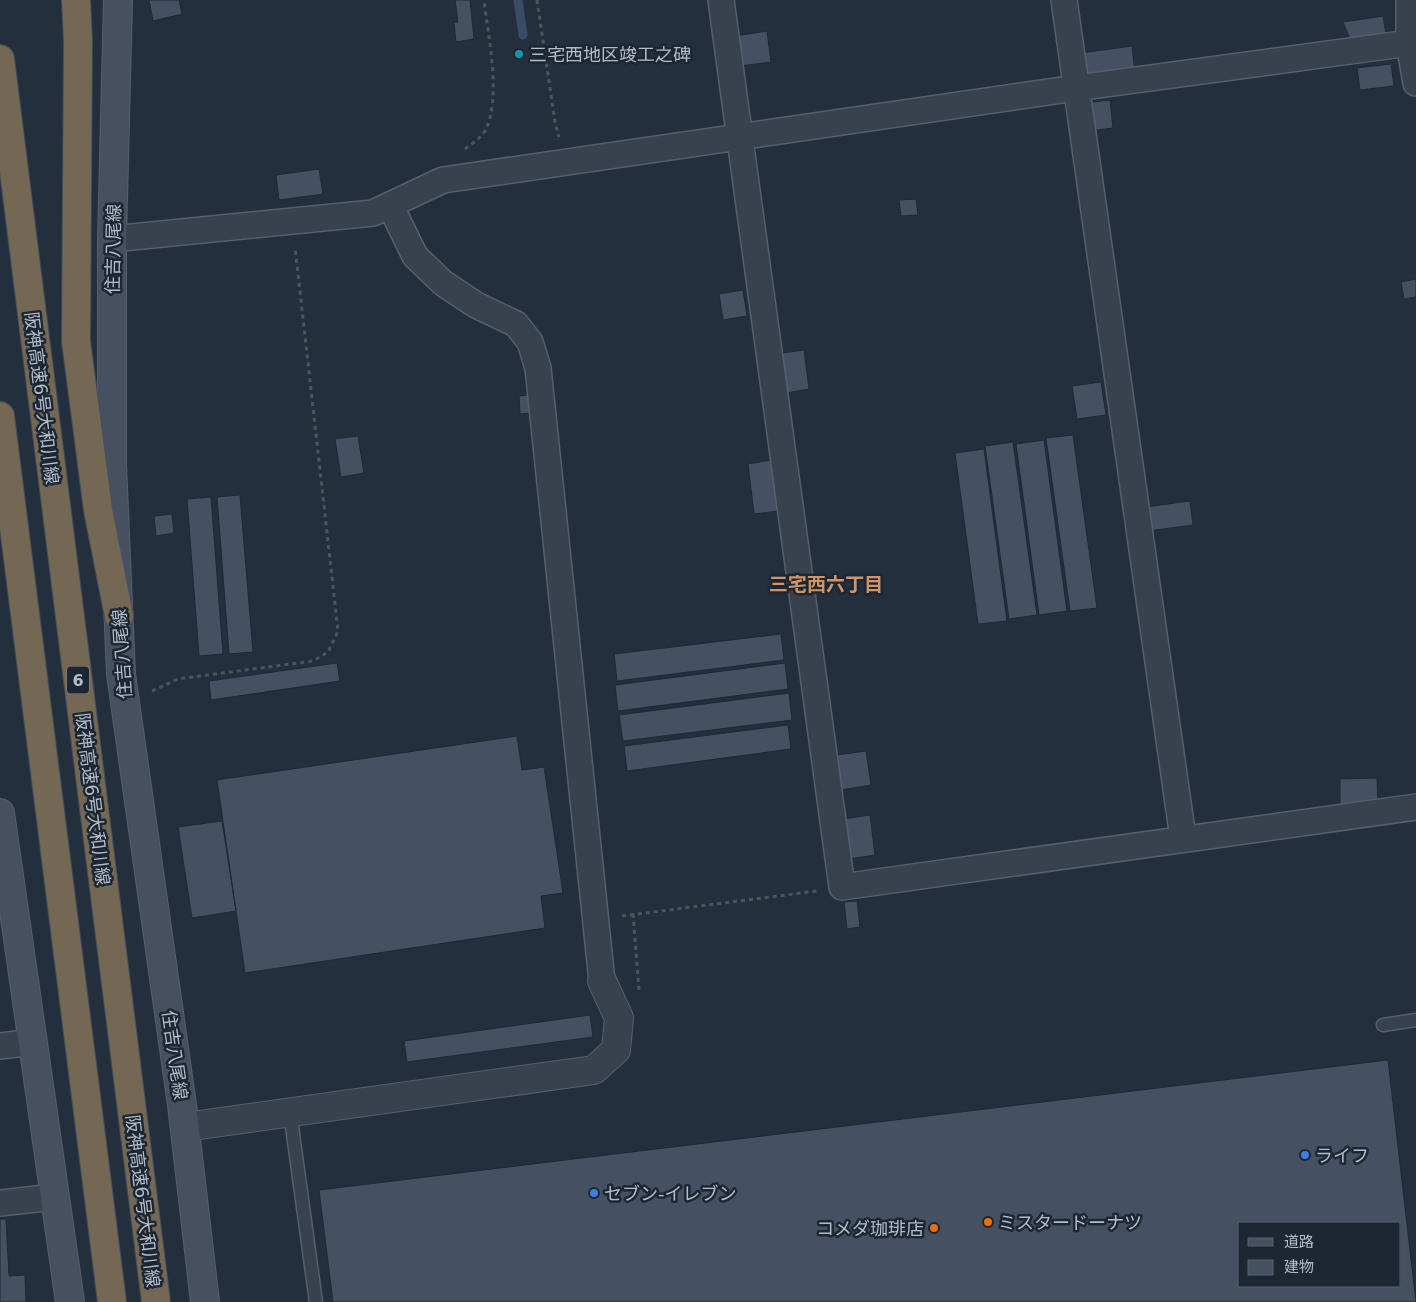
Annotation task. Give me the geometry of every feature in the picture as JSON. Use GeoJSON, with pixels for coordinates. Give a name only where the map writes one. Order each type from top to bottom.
{"type":"FeatureCollection","features":[{"type":"Feature","properties":{"kind":"highway"},"geometry":{"type":"LineString","coordinates":[[76,0],[78,41],[76,341],[98,510],[119,616]]}},
{"type":"Feature","properties":{"kind":"highway","name":"阪神高速6号大和川線"},"geometry":{"type":"LineString","coordinates":[[0,59],[156,1302]]}},
{"type":"Feature","properties":{"kind":"highway"},"geometry":{"type":"LineString","coordinates":[[0,416],[112,1302]]}},
{"type":"Feature","properties":{"kind":"main road","name":"住吉八尾線"},"geometry":{"type":"LineString","coordinates":[[118,0],[112,240],[112,464],[122,674],[185,1127],[204,1302]]}},
{"type":"Feature","properties":{"kind":"main road"},"geometry":{"type":"LineString","coordinates":[[0,813],[70,1302]]}},
{"type":"Feature","properties":{"kind":"street"},"geometry":{"type":"LineString","coordinates":[[720,0],[842,887],[1416,807]]}},
{"type":"Feature","properties":{"kind":"street"},"geometry":{"type":"LineString","coordinates":[[1064,0],[1183,838]]}},
{"type":"Feature","properties":{"kind":"street"},"geometry":{"type":"LineString","coordinates":[[1410,0],[1409,43],[1416,82]]}},
{"type":"Feature","properties":{"kind":"street"},"geometry":{"type":"LineString","coordinates":[[112,240],[373,213],[443,180],[1076,88],[1409,43]]}},
{"type":"Feature","properties":{"kind":"street"},"geometry":{"type":"LineString","coordinates":[[185,1127],[594,1070],[616,1050],[619,1018],[602,981],[538,368],[530,342],[516,324],[476,305],[443,283],[415,256],[390,205]]}},
{"type":"Feature","properties":{"kind":"street"},"geometry":{"type":"LineString","coordinates":[[0,1046],[33,1042]]}},
{"type":"Feature","properties":{"kind":"street"},"geometry":{"type":"LineString","coordinates":[[0,1204],[54,1197]]}},
{"type":"Feature","properties":{"kind":"lane"},"geometry":{"type":"LineString","coordinates":[[1383,1025],[1416,1020]]}},
{"type":"Feature","properties":{"kind":"lane"},"geometry":{"type":"LineString","coordinates":[[290,1112],[316,1302]]}},
{"type":"Feature","properties":{"kind":"path"},"geometry":{"type":"LineString","coordinates":[[443,180],[461,153],[484,132],[491,112],[493,90],[484,0]]}},
{"type":"Feature","properties":{"kind":"path"},"geometry":{"type":"LineString","coordinates":[[537,0],[555,122],[566,162]]}},
{"type":"Feature","properties":{"kind":"path"},"geometry":{"type":"LineString","coordinates":[[126,706],[178,680],[313,661],[328,652],[338,631],[295,258],[294,221]]}},
{"type":"Feature","properties":{"kind":"path"},"geometry":{"type":"LineString","coordinates":[[596,919],[842,887]]}},
{"type":"Feature","properties":{"kind":"path"},"geometry":{"type":"LineString","coordinates":[[633,914],[639,992]]}},
{"type":"Feature","properties":{"kind":"building"},"geometry":{"type":"Polygon","coordinates":[[[149,0],[179,0],[182,14],[153,21],[149,0]]]}},
{"type":"Feature","properties":{"kind":"building"},"geometry":{"type":"Polygon","coordinates":[[[455,0],[470,0],[474,39],[456,42],[454,23],[458,22],[455,0]]]}},
{"type":"Feature","properties":{"kind":"building"},"geometry":{"type":"Polygon","coordinates":[[[1383,16],[1386,34],[1350,39],[1343,22],[1383,16]]]}},
{"type":"Feature","properties":{"kind":"building"},"geometry":{"type":"Polygon","coordinates":[[[767,31],[771,62],[733,67],[729,37],[767,31]]]}},
{"type":"Feature","properties":{"kind":"building"},"geometry":{"type":"Polygon","coordinates":[[[1132,46],[1135,73],[1084,80],[1081,53],[1132,46]]]}},
{"type":"Feature","properties":{"kind":"building"},"geometry":{"type":"Polygon","coordinates":[[[1391,64],[1394,86],[1360,90],[1357,68],[1391,64]]]}},
{"type":"Feature","properties":{"kind":"building"},"geometry":{"type":"Polygon","coordinates":[[[1110,100],[1113,128],[1089,131],[1086,103],[1110,100]]]}},
{"type":"Feature","properties":{"kind":"building"},"geometry":{"type":"Polygon","coordinates":[[[319,169],[323,194],[279,200],[276,175],[319,169]]]}},
{"type":"Feature","properties":{"kind":"building"},"geometry":{"type":"Polygon","coordinates":[[[916,199],[918,215],[901,216],[899,200],[916,199]]]}},
{"type":"Feature","properties":{"kind":"building"},"geometry":{"type":"Polygon","coordinates":[[[1416,279],[1416,297],[1404,299],[1401,282],[1416,279]]]}},
{"type":"Feature","properties":{"kind":"building"},"geometry":{"type":"Polygon","coordinates":[[[743,290],[747,316],[723,320],[719,294],[743,290]]]}},
{"type":"Feature","properties":{"kind":"building"},"geometry":{"type":"Polygon","coordinates":[[[804,350],[809,389],[781,394],[775,354],[804,350]]]}},
{"type":"Feature","properties":{"kind":"building"},"geometry":{"type":"Polygon","coordinates":[[[1101,382],[1106,415],[1077,419],[1072,386],[1101,382]]]}},
{"type":"Feature","properties":{"kind":"building"},"geometry":{"type":"Polygon","coordinates":[[[529,395],[530,413],[520,414],[519,396],[529,395]]]}},
{"type":"Feature","properties":{"kind":"building"},"geometry":{"type":"Polygon","coordinates":[[[1073,435],[1097,608],[1070,611],[1046,438],[1073,435]]]}},
{"type":"Feature","properties":{"kind":"building"},"geometry":{"type":"Polygon","coordinates":[[[358,436],[364,473],[341,477],[335,439],[358,436]]]}},
{"type":"Feature","properties":{"kind":"building"},"geometry":{"type":"Polygon","coordinates":[[[1044,440],[1067,611],[1039,615],[1016,444],[1044,440]]]}},
{"type":"Feature","properties":{"kind":"building"},"geometry":{"type":"Polygon","coordinates":[[[1013,442],[1037,615],[1009,619],[985,446],[1013,442]]]}},
{"type":"Feature","properties":{"kind":"building"},"geometry":{"type":"Polygon","coordinates":[[[984,449],[1007,621],[978,624],[955,453],[984,449]]]}},
{"type":"Feature","properties":{"kind":"building"},"geometry":{"type":"Polygon","coordinates":[[[771,460],[778,511],[754,514],[748,464],[771,460]]]}},
{"type":"Feature","properties":{"kind":"building"},"geometry":{"type":"Polygon","coordinates":[[[240,495],[253,652],[229,654],[217,497],[240,495]]]}},
{"type":"Feature","properties":{"kind":"building"},"geometry":{"type":"Polygon","coordinates":[[[211,497],[223,654],[199,656],[187,499],[211,497]]]}},
{"type":"Feature","properties":{"kind":"building"},"geometry":{"type":"Polygon","coordinates":[[[1190,501],[1193,525],[1141,532],[1138,508],[1190,501]]]}},
{"type":"Feature","properties":{"kind":"building"},"geometry":{"type":"Polygon","coordinates":[[[172,514],[174,533],[156,536],[154,516],[172,514]]]}},
{"type":"Feature","properties":{"kind":"building"},"geometry":{"type":"Polygon","coordinates":[[[781,634],[784,660],[617,681],[614,654],[781,634]]]}},
{"type":"Feature","properties":{"kind":"building"},"geometry":{"type":"Polygon","coordinates":[[[337,663],[340,681],[211,700],[209,681],[337,663]]]}},
{"type":"Feature","properties":{"kind":"building"},"geometry":{"type":"Polygon","coordinates":[[[785,663],[788,689],[618,711],[615,685],[785,663]]]}},
{"type":"Feature","properties":{"kind":"building"},"geometry":{"type":"Polygon","coordinates":[[[789,693],[792,720],[623,741],[619,715],[789,693]]]}},
{"type":"Feature","properties":{"kind":"building"},"geometry":{"type":"Polygon","coordinates":[[[788,725],[791,749],[627,771],[624,746],[788,725]]]}},
{"type":"Feature","properties":{"kind":"building"},"geometry":{"type":"Polygon","coordinates":[[[517,736],[522,770],[544,767],[563,893],[541,896],[545,928],[245,973],[217,780],[517,736]]]}},
{"type":"Feature","properties":{"kind":"building"},"geometry":{"type":"Polygon","coordinates":[[[866,751],[871,785],[835,791],[829,756],[866,751]]]}},
{"type":"Feature","properties":{"kind":"building"},"geometry":{"type":"Polygon","coordinates":[[[1377,778],[1378,804],[1340,805],[1340,779],[1377,778]]]}},
{"type":"Feature","properties":{"kind":"building"},"geometry":{"type":"Polygon","coordinates":[[[870,815],[875,855],[843,860],[837,820],[870,815]]]}},
{"type":"Feature","properties":{"kind":"building"},"geometry":{"type":"Polygon","coordinates":[[[222,821],[236,911],[192,918],[178,827],[222,821]]]}},
{"type":"Feature","properties":{"kind":"building"},"geometry":{"type":"Polygon","coordinates":[[[857,901],[860,927],[847,929],[844,902],[857,901]]]}},
{"type":"Feature","properties":{"kind":"building"},"geometry":{"type":"Polygon","coordinates":[[[590,1015],[593,1037],[407,1062],[404,1041],[590,1015]]]}},
{"type":"Feature","properties":{"kind":"building"},"geometry":{"type":"Polygon","coordinates":[[[1388,1060],[1416,1302],[333,1302],[319,1190],[1388,1060]]]}},
{"type":"Feature","properties":{"kind":"building"},"geometry":{"type":"Polygon","coordinates":[[[0,1219],[6,1219],[9,1276],[25,1275],[26,1302],[0,1302],[0,1219]]]}},
{"type":"Feature","properties":{"kind":"waterway"},"geometry":{"type":"LineString","coordinates":[[518,0],[523,35]]}},
{"type":"Feature","properties":{"kind":"place","name":"三宅西地区竣工之碑"},"geometry":{"type":"Point","coordinates":[519,54]}},
{"type":"Feature","properties":{"kind":"place","name":"ライフ"},"geometry":{"type":"Point","coordinates":[1305,1155]}},
{"type":"Feature","properties":{"kind":"place","name":"セブン-イレブン"},"geometry":{"type":"Point","coordinates":[594,1193]}},
{"type":"Feature","properties":{"kind":"place","name":"ミスタードーナツ"},"geometry":{"type":"Point","coordinates":[988,1222]}},
{"type":"Feature","properties":{"kind":"place","name":"コメダ珈琲店"},"geometry":{"type":"Point","coordinates":[934,1228]}},
{"type":"Feature","properties":{"kind":"district","name":"三宅西六丁目"},"geometry":{"type":"Point","coordinates":[826,584]}}]}
